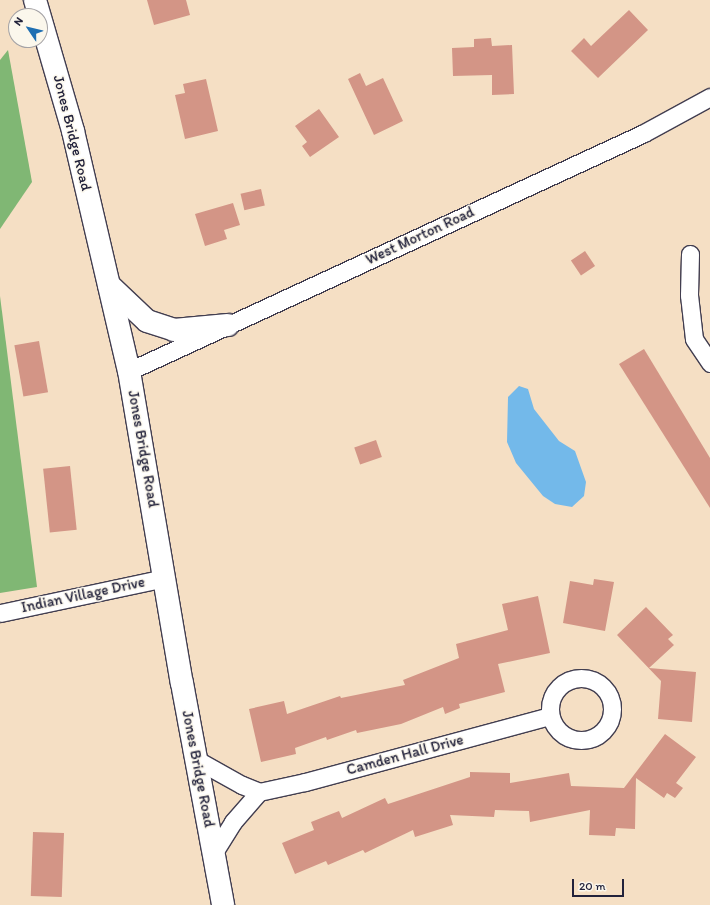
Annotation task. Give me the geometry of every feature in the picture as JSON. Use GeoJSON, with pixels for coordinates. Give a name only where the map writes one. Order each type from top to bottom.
{"type":"FeatureCollection","features":[{"type":"Feature","properties":{"kind":"main road","name":"Jones Bridge Road"},"geometry":{"type":"LineString","coordinates":[[35,0],[73,131],[129,371],[223,905]]}},
{"type":"Feature","properties":{"kind":"main road"},"geometry":{"type":"LineString","coordinates":[[109,286],[147,321],[174,330],[228,325]]}},
{"type":"Feature","properties":{"kind":"street","name":"West Morton Road"},"geometry":{"type":"LineString","coordinates":[[129,371],[644,133],[710,97]]}},
{"type":"Feature","properties":{"kind":"street"},"geometry":{"type":"LineString","coordinates":[[690,254],[689,295],[694,339],[710,363]]}},
{"type":"Feature","properties":{"kind":"street","name":"Indian Village Drive"},"geometry":{"type":"LineString","coordinates":[[0,613],[165,578]]}},
{"type":"Feature","properties":{"kind":"street","name":"Camden Hall Drive"},"geometry":{"type":"LineString","coordinates":[[259,792],[305,782],[550,716]]}},
{"type":"Feature","properties":{"kind":"street"},"geometry":{"type":"LineString","coordinates":[[197,760],[242,785],[259,792],[233,822],[214,852]]}},
{"type":"Feature","properties":{"kind":"green space"},"geometry":{"type":"Polygon","coordinates":[[[8,50],[32,182],[0,229],[0,60],[8,50]]]}},
{"type":"Feature","properties":{"kind":"green space"},"geometry":{"type":"Polygon","coordinates":[[[0,296],[37,587],[0,593],[0,296]]]}},
{"type":"Feature","properties":{"kind":"water"},"geometry":{"type":"Polygon","coordinates":[[[519,386],[528,389],[534,409],[559,441],[575,451],[586,482],[584,496],[572,507],[555,504],[543,496],[516,463],[507,442],[508,397],[519,386]]]}},
{"type":"Feature","properties":{"kind":"building"},"geometry":{"type":"Polygon","coordinates":[[[147,0],[186,0],[190,15],[154,25],[147,0]]]}},
{"type":"Feature","properties":{"kind":"building"},"geometry":{"type":"Polygon","coordinates":[[[629,10],[648,30],[598,78],[571,51],[584,38],[591,46],[629,10]]]}},
{"type":"Feature","properties":{"kind":"building"},"geometry":{"type":"Polygon","coordinates":[[[491,38],[492,46],[512,45],[514,94],[492,95],[492,75],[453,76],[452,48],[474,47],[474,39],[491,38]]]}},
{"type":"Feature","properties":{"kind":"building"},"geometry":{"type":"Polygon","coordinates":[[[360,73],[366,86],[383,78],[403,121],[374,135],[348,79],[360,73]]]}},
{"type":"Feature","properties":{"kind":"building"},"geometry":{"type":"Polygon","coordinates":[[[206,79],[218,131],[185,139],[175,95],[185,93],[183,84],[206,79]]]}},
{"type":"Feature","properties":{"kind":"building"},"geometry":{"type":"Polygon","coordinates":[[[319,109],[339,137],[310,157],[302,146],[307,142],[295,126],[319,109]]]}},
{"type":"Feature","properties":{"kind":"building"},"geometry":{"type":"Polygon","coordinates":[[[261,189],[265,206],[244,210],[241,194],[261,189]]]}},
{"type":"Feature","properties":{"kind":"building"},"geometry":{"type":"Polygon","coordinates":[[[233,203],[240,225],[224,230],[227,239],[205,246],[195,214],[233,203]]]}},
{"type":"Feature","properties":{"kind":"building"},"geometry":{"type":"Polygon","coordinates":[[[585,251],[595,266],[581,275],[571,261],[585,251]]]}},
{"type":"Feature","properties":{"kind":"building"},"geometry":{"type":"Polygon","coordinates":[[[39,341],[48,392],[23,397],[14,345],[39,341]]]}},
{"type":"Feature","properties":{"kind":"building"},"geometry":{"type":"Polygon","coordinates":[[[644,349],[710,458],[710,508],[619,364],[644,349]]]}},
{"type":"Feature","properties":{"kind":"building"},"geometry":{"type":"Polygon","coordinates":[[[376,440],[382,457],[360,465],[354,447],[376,440]]]}},
{"type":"Feature","properties":{"kind":"building"},"geometry":{"type":"Polygon","coordinates":[[[70,466],[77,530],[50,532],[43,469],[70,466]]]}},
{"type":"Feature","properties":{"kind":"building"},"geometry":{"type":"Polygon","coordinates":[[[594,579],[614,582],[605,631],[563,623],[570,581],[593,585],[594,579]]]}},
{"type":"Feature","properties":{"kind":"building"},"geometry":{"type":"Polygon","coordinates":[[[538,596],[550,653],[498,664],[505,692],[459,704],[460,708],[445,714],[443,707],[401,724],[357,733],[356,730],[327,740],[326,737],[295,748],[296,754],[261,762],[249,709],[284,701],[287,714],[340,696],[341,698],[405,685],[403,680],[459,658],[456,644],[508,630],[502,604],[538,596]]]}},
{"type":"Feature","properties":{"kind":"building"},"geometry":{"type":"Polygon","coordinates":[[[646,607],[673,635],[668,639],[674,645],[649,668],[696,672],[692,722],[658,719],[661,681],[617,635],[646,607]]]}},
{"type":"Feature","properties":{"kind":"building"},"geometry":{"type":"Polygon","coordinates":[[[665,734],[696,757],[676,783],[683,788],[675,798],[667,793],[664,798],[636,778],[635,829],[616,828],[615,836],[589,835],[590,810],[530,822],[529,811],[495,810],[494,817],[450,815],[453,825],[415,837],[413,830],[365,853],[363,850],[328,865],[326,861],[295,874],[282,843],[314,830],[311,822],[339,811],[342,818],[385,798],[388,804],[470,777],[470,772],[510,773],[510,783],[569,773],[571,786],[624,788],[665,734]]]}},
{"type":"Feature","properties":{"kind":"building"},"geometry":{"type":"Polygon","coordinates":[[[33,832],[64,833],[62,897],[31,896],[33,832]]]}}]}
